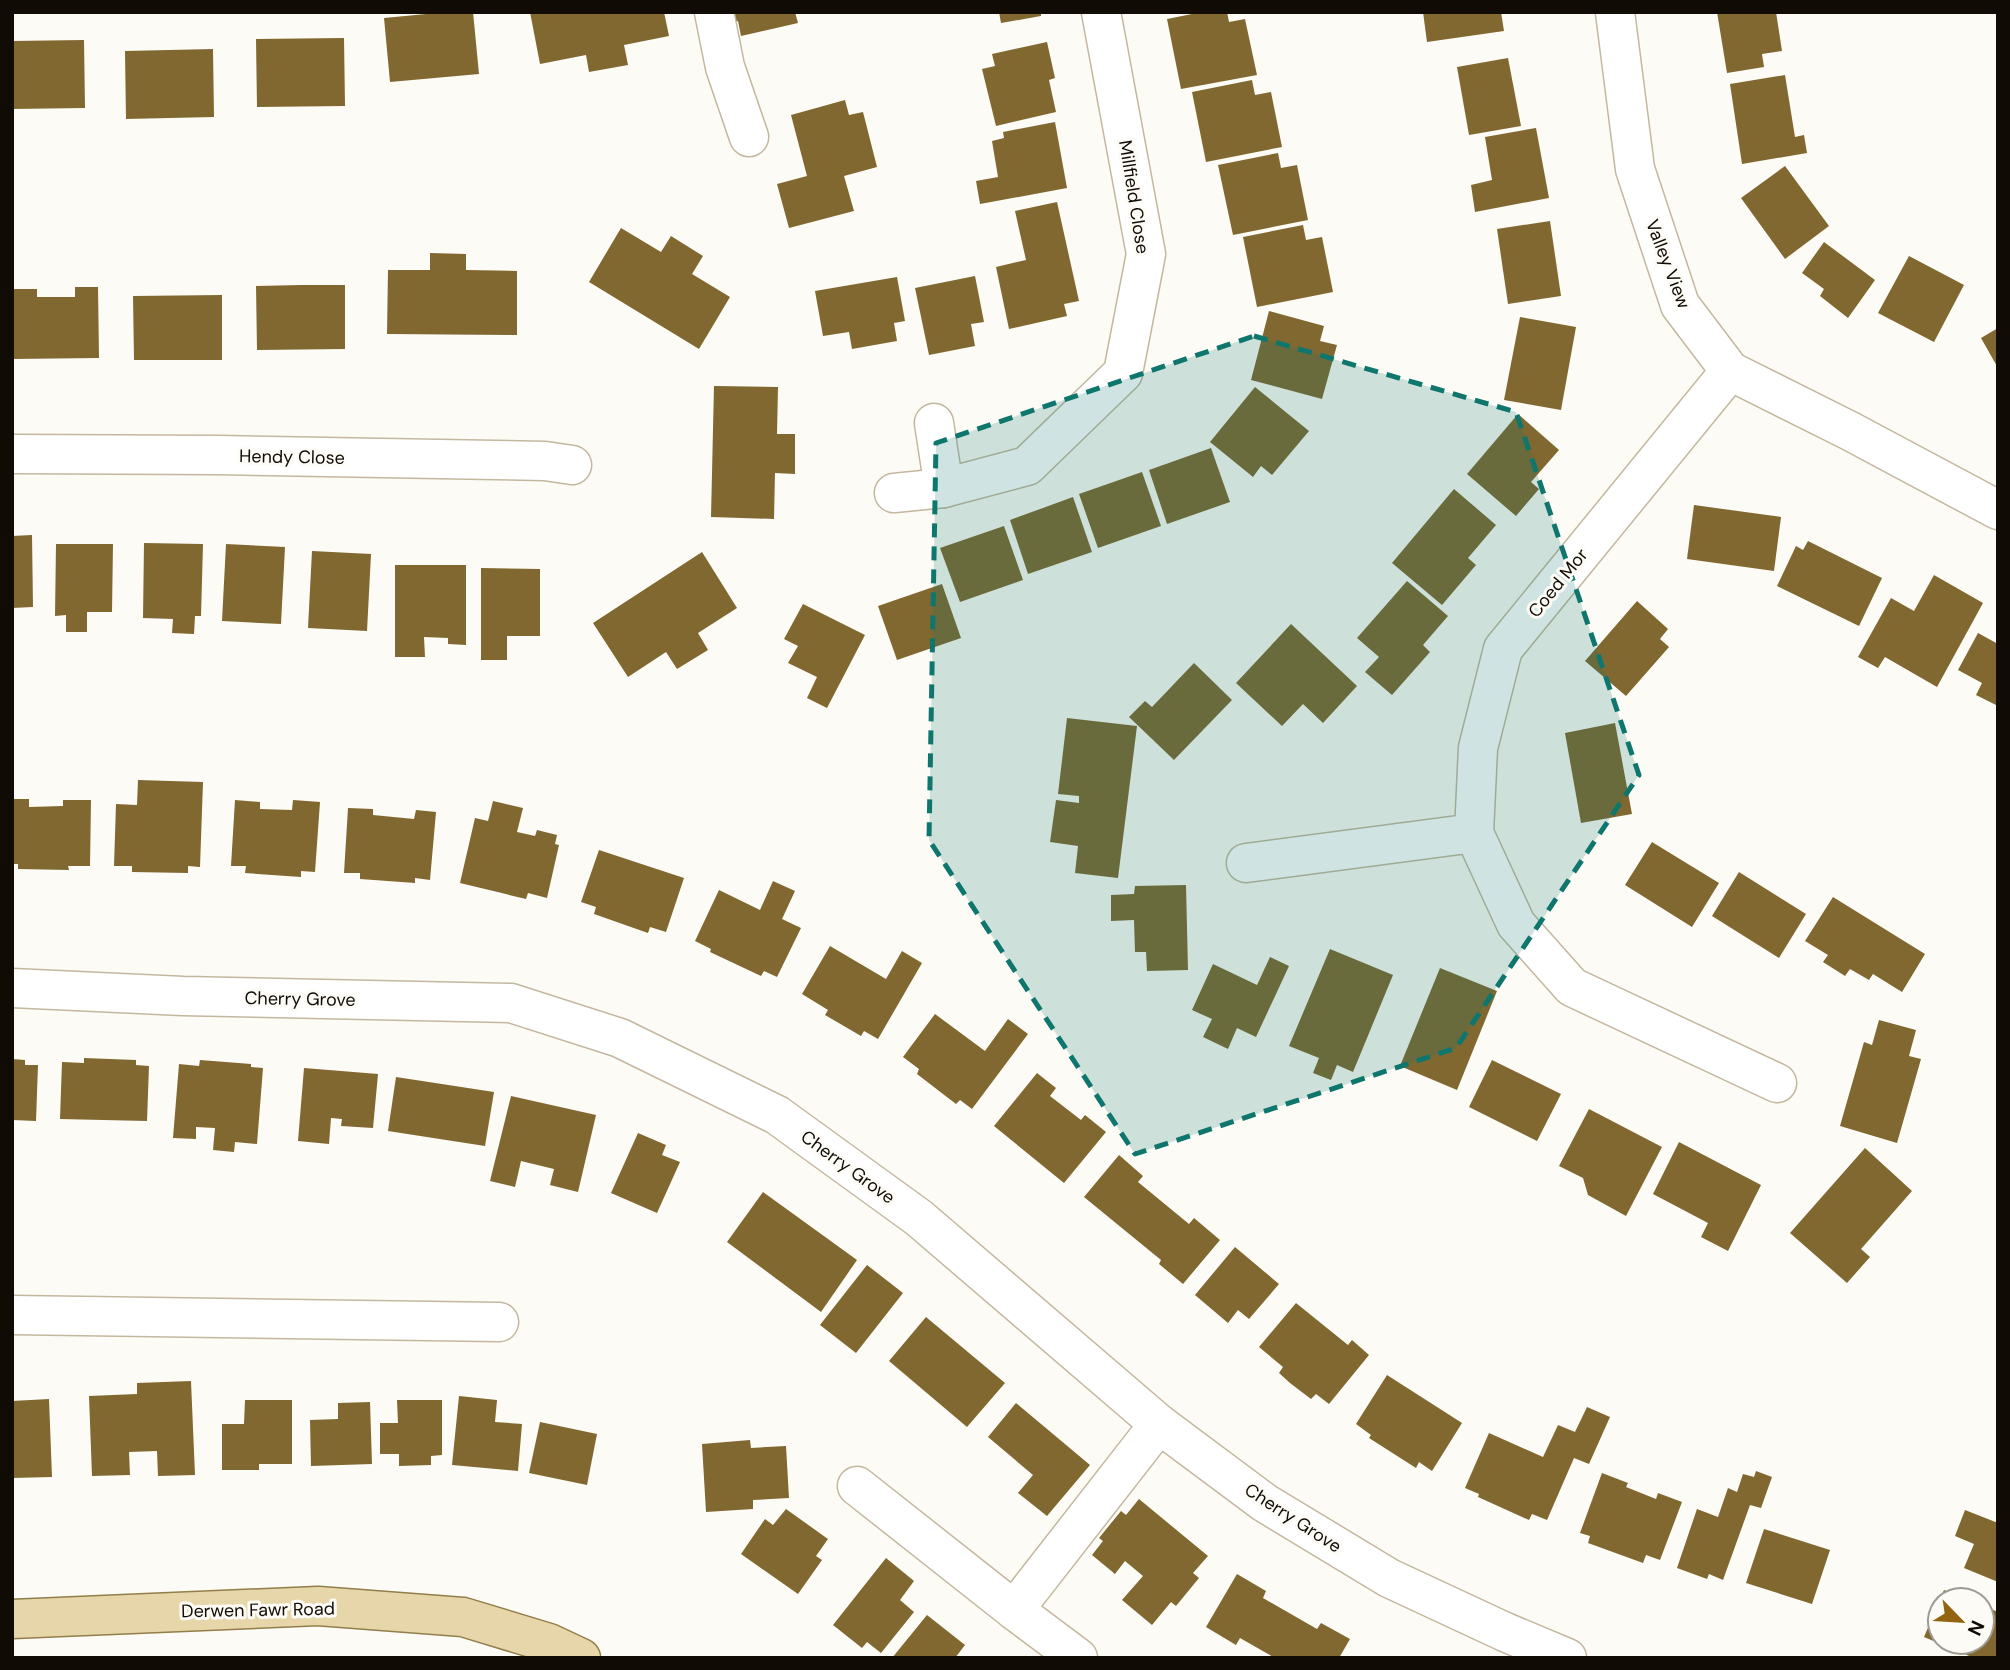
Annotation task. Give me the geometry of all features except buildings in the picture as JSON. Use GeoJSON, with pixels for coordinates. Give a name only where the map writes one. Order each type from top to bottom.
{"type":"FeatureCollection","features":[{"type":"Feature","properties":{"kind":"main road","name":"Derwen Fawr Road"},"geometry":{"type":"LineString","coordinates":[[12,1619],[318,1606],[463,1617],[549,1643],[581,1658]]}},
{"type":"Feature","properties":{"kind":"street"},"geometry":{"type":"LineString","coordinates":[[714,12],[725,67],[749,137]]}},
{"type":"Feature","properties":{"kind":"street","name":"Millfield Close"},"geometry":{"type":"LineString","coordinates":[[894,493],[944,488],[1027,466],[1123,373],[1146,254],[1101,12]]}},
{"type":"Feature","properties":{"kind":"street","name":"Valley View"},"geometry":{"type":"LineString","coordinates":[[1615,12],[1635,169],[1680,305],[1730,371],[1998,510]]}},
{"type":"Feature","properties":{"kind":"street","name":"Coed Mor"},"geometry":{"type":"LineString","coordinates":[[1730,371],[1503,649],[1478,748],[1474,833],[1516,924],[1572,987],[1777,1083]]}},
{"type":"Feature","properties":{"kind":"street"},"geometry":{"type":"LineString","coordinates":[[934,423],[944,488]]}},
{"type":"Feature","properties":{"kind":"street","name":"Hendy Close"},"geometry":{"type":"LineString","coordinates":[[12,454],[545,461],[572,465]]}},
{"type":"Feature","properties":{"kind":"street"},"geometry":{"type":"LineString","coordinates":[[1246,863],[1474,833]]}},
{"type":"Feature","properties":{"kind":"street","name":"Cherry Grove"},"geometry":{"type":"LineString","coordinates":[[12,988],[183,996],[510,1003],[620,1038],[777,1115],[919,1218],[1159,1424],[1265,1503],[1389,1578],[1567,1658]]}},
{"type":"Feature","properties":{"kind":"street"},"geometry":{"type":"LineString","coordinates":[[12,1315],[499,1322]]}},
{"type":"Feature","properties":{"kind":"street"},"geometry":{"type":"LineString","coordinates":[[1014,1610],[1159,1424]]}},
{"type":"Feature","properties":{"kind":"street"},"geometry":{"type":"LineString","coordinates":[[857,1486],[1078,1658]]}},
{"type":"Feature","properties":{"kind":"highlighted area"},"geometry":{"type":"Polygon","coordinates":[[[1254,336],[1516,412],[1639,775],[1456,1048],[1135,1154],[929,840],[936,443],[1254,336]]]}}]}
